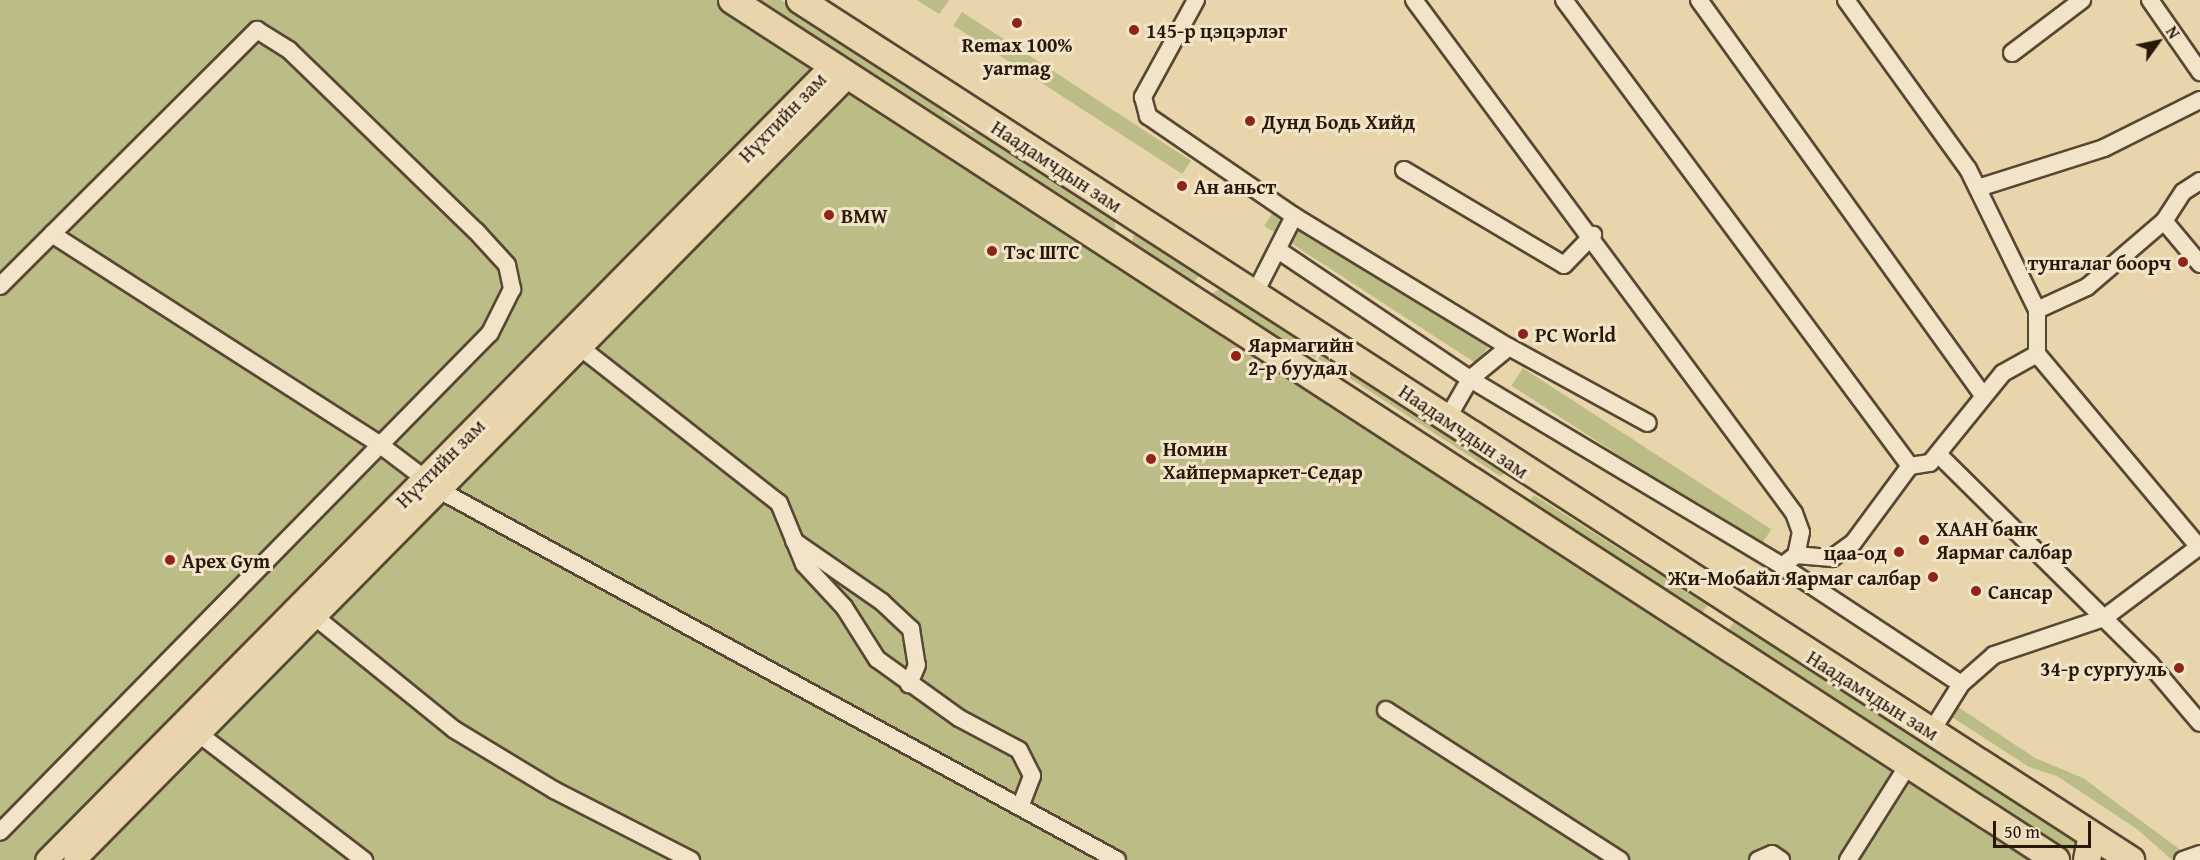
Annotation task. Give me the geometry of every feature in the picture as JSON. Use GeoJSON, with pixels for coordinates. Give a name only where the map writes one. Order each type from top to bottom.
{"type":"FeatureCollection","features":[{"type":"Feature","properties":{"kind":"highway","name":"Наадамчдын зам"},"geometry":{"type":"LineString","coordinates":[[732,0],[1512,502],[2056,860]]}},
{"type":"Feature","properties":{"kind":"highway","name":"Наадамчдын зам"},"geometry":{"type":"LineString","coordinates":[[800,0],[1255,293],[1529,474],[2131,860]]}},
{"type":"Feature","properties":{"kind":"highway"},"geometry":{"type":"LineString","coordinates":[[949,139],[967,108]]}},
{"type":"Feature","properties":{"kind":"highway"},"geometry":{"type":"LineString","coordinates":[[1110,244],[1125,234],[1127,211]]}},
{"type":"Feature","properties":{"kind":"highway"},"geometry":{"type":"LineString","coordinates":[[1202,304],[1205,282],[1222,272]]}},
{"type":"Feature","properties":{"kind":"highway"},"geometry":{"type":"LineString","coordinates":[[1512,502],[1529,474]]}},
{"type":"Feature","properties":{"kind":"highway"},"geometry":{"type":"LineString","coordinates":[[2087,860],[2092,835]]}},
{"type":"Feature","properties":{"kind":"main road","name":"Нүхтийн зам"},"geometry":{"type":"LineString","coordinates":[[74,860],[314,616],[433,484],[581,348],[841,70]]}},
{"type":"Feature","properties":{"kind":"main road","name":"Нүхтийн зам"},"geometry":{"type":"LineString","coordinates":[[46,860],[433,484],[841,70]]}},
{"type":"Feature","properties":{"kind":"street"},"geometry":{"type":"LineString","coordinates":[[1196,0],[1143,97],[1144,112],[1192,151],[1294,216],[1509,347],[1648,423]]}},
{"type":"Feature","properties":{"kind":"street"},"geometry":{"type":"LineString","coordinates":[[1414,0],[1593,235],[1794,513],[1801,532],[1796,555],[1782,566]]}},
{"type":"Feature","properties":{"kind":"street"},"geometry":{"type":"LineString","coordinates":[[1564,0],[1910,466]]}},
{"type":"Feature","properties":{"kind":"street"},"geometry":{"type":"LineString","coordinates":[[1699,0],[1984,396]]}},
{"type":"Feature","properties":{"kind":"street"},"geometry":{"type":"LineString","coordinates":[[1846,0],[1978,188],[2037,310],[2037,354],[2200,547],[2104,618],[1994,655],[1961,684],[1932,732]]}},
{"type":"Feature","properties":{"kind":"street"},"geometry":{"type":"LineString","coordinates":[[2012,53],[2082,0]]}},
{"type":"Feature","properties":{"kind":"street"},"geometry":{"type":"LineString","coordinates":[[2150,0],[2200,72]]}},
{"type":"Feature","properties":{"kind":"street"},"geometry":{"type":"LineString","coordinates":[[0,286],[243,38],[263,31],[290,50],[507,265],[511,300],[490,333],[0,832]]}},
{"type":"Feature","properties":{"kind":"street"},"geometry":{"type":"LineString","coordinates":[[1978,188],[2104,148],[2200,100]]}},
{"type":"Feature","properties":{"kind":"street"},"geometry":{"type":"LineString","coordinates":[[1404,170],[1564,265],[1593,235]]}},
{"type":"Feature","properties":{"kind":"street"},"geometry":{"type":"LineString","coordinates":[[2037,310],[2087,287],[2164,221],[2183,192],[2200,181]]}},
{"type":"Feature","properties":{"kind":"street"},"geometry":{"type":"LineString","coordinates":[[1255,293],[1294,216]]}},
{"type":"Feature","properties":{"kind":"street"},"geometry":{"type":"LineString","coordinates":[[2164,221],[2200,264]]}},
{"type":"Feature","properties":{"kind":"street"},"geometry":{"type":"LineString","coordinates":[[52,234],[379,444],[433,484],[1117,860]]}},
{"type":"Feature","properties":{"kind":"street"},"geometry":{"type":"LineString","coordinates":[[1278,250],[1470,379],[1782,566],[1961,684]]}},
{"type":"Feature","properties":{"kind":"street"},"geometry":{"type":"LineString","coordinates":[[1447,420],[1470,379],[1509,347]]}},
{"type":"Feature","properties":{"kind":"street"},"geometry":{"type":"LineString","coordinates":[[581,348],[779,503],[804,564],[844,607],[872,652],[909,684],[1019,750],[1032,776],[1020,807]]}},
{"type":"Feature","properties":{"kind":"street"},"geometry":{"type":"LineString","coordinates":[[1796,555],[1832,558],[1852,543],[1910,466],[1930,463],[2009,368],[2037,354]]}},
{"type":"Feature","properties":{"kind":"street"},"geometry":{"type":"LineString","coordinates":[[1938,454],[2104,618],[2200,723]]}},
{"type":"Feature","properties":{"kind":"street"},"geometry":{"type":"LineString","coordinates":[[793,540],[882,602],[911,629],[917,665],[909,684]]}},
{"type":"Feature","properties":{"kind":"street"},"geometry":{"type":"LineString","coordinates":[[314,616],[455,730],[554,790],[691,860]]}},
{"type":"Feature","properties":{"kind":"street"},"geometry":{"type":"LineString","coordinates":[[1386,710],[1620,860]]}},
{"type":"Feature","properties":{"kind":"street"},"geometry":{"type":"LineString","coordinates":[[199,734],[364,860]]}},
{"type":"Feature","properties":{"kind":"street"},"geometry":{"type":"LineString","coordinates":[[1848,860],[1910,762]]}},
{"type":"Feature","properties":{"kind":"street"},"geometry":{"type":"LineString","coordinates":[[1758,860],[1772,854],[1781,860]]}},
{"type":"Feature","properties":{"kind":"street"},"geometry":{"type":"LineString","coordinates":[[2183,860],[2200,854]]}},
{"type":"Feature","properties":{"kind":"green space"},"geometry":{"type":"Polygon","coordinates":[[[0,0],[781,0],[943,105],[944,114],[971,132],[982,132],[1115,217],[1115,229],[1132,241],[1135,230],[1202,272],[1194,282],[1211,294],[1223,287],[1509,471],[1500,476],[1328,364],[1275,337],[2050,860],[0,860],[0,0]]]}},
{"type":"Feature","properties":{"kind":"green space"},"geometry":{"type":"Polygon","coordinates":[[[917,0],[948,0],[949,1],[939,14],[917,0]]]}},
{"type":"Feature","properties":{"kind":"green space"},"geometry":{"type":"Polygon","coordinates":[[[962,12],[1191,161],[1182,174],[953,25],[962,12]]]}},
{"type":"Feature","properties":{"kind":"green space"},"geometry":{"type":"Polygon","coordinates":[[[1275,209],[1488,347],[1477,364],[1264,226],[1275,209]]]}},
{"type":"Feature","properties":{"kind":"green space"},"geometry":{"type":"Polygon","coordinates":[[[1523,368],[1771,529],[1760,547],[1512,386],[1523,368]]]}},
{"type":"Feature","properties":{"kind":"green space"},"geometry":{"type":"Polygon","coordinates":[[[1534,495],[1652,570],[1710,602],[1702,613],[1527,504],[1534,495]]]}},
{"type":"Feature","properties":{"kind":"green space"},"geometry":{"type":"Polygon","coordinates":[[[1736,619],[2081,841],[2081,851],[2066,849],[1728,631],[1736,619]]]}},
{"type":"Feature","properties":{"kind":"green space"},"geometry":{"type":"Polygon","coordinates":[[[1958,707],[2035,758],[2083,778],[2194,860],[2172,860],[2137,829],[2057,776],[2029,767],[1952,717],[1958,707]]]}},
{"type":"Feature","properties":{"kind":"place","name":"Remax 100% yarmag"},"geometry":{"type":"Point","coordinates":[1017,23]}},
{"type":"Feature","properties":{"kind":"place","name":"145-р цэцэрлэг"},"geometry":{"type":"Point","coordinates":[1134,30]}},
{"type":"Feature","properties":{"kind":"place","name":"Дунд Бодь Хийд"},"geometry":{"type":"Point","coordinates":[1250,121]}},
{"type":"Feature","properties":{"kind":"place","name":"Ан аньст"},"geometry":{"type":"Point","coordinates":[1182,186]}},
{"type":"Feature","properties":{"kind":"place","name":"BMW"},"geometry":{"type":"Point","coordinates":[829,215]}},
{"type":"Feature","properties":{"kind":"place","name":"Тэс ШТС"},"geometry":{"type":"Point","coordinates":[992,251]}},
{"type":"Feature","properties":{"kind":"place","name":"тунгалаг боорч"},"geometry":{"type":"Point","coordinates":[2183,262]}},
{"type":"Feature","properties":{"kind":"place","name":"PC World"},"geometry":{"type":"Point","coordinates":[1523,334]}},
{"type":"Feature","properties":{"kind":"place","name":"Яармагийн 2-р буудал"},"geometry":{"type":"Point","coordinates":[1236,356]}},
{"type":"Feature","properties":{"kind":"place","name":"Номин Хайпермаркет-Седар"},"geometry":{"type":"Point","coordinates":[1151,459]}},
{"type":"Feature","properties":{"kind":"place","name":"ХААН банк Яармаг салбар"},"geometry":{"type":"Point","coordinates":[1924,540]}},
{"type":"Feature","properties":{"kind":"place","name":"цаа-од"},"geometry":{"type":"Point","coordinates":[1899,552]}},
{"type":"Feature","properties":{"kind":"place","name":"Apex Gym"},"geometry":{"type":"Point","coordinates":[170,560]}},
{"type":"Feature","properties":{"kind":"place","name":"Жи-Мобайл Яармаг салбар"},"geometry":{"type":"Point","coordinates":[1933,577]}},
{"type":"Feature","properties":{"kind":"place","name":"Сансар"},"geometry":{"type":"Point","coordinates":[1976,591]}},
{"type":"Feature","properties":{"kind":"place","name":"34-р сургууль"},"geometry":{"type":"Point","coordinates":[2179,668]}}]}
